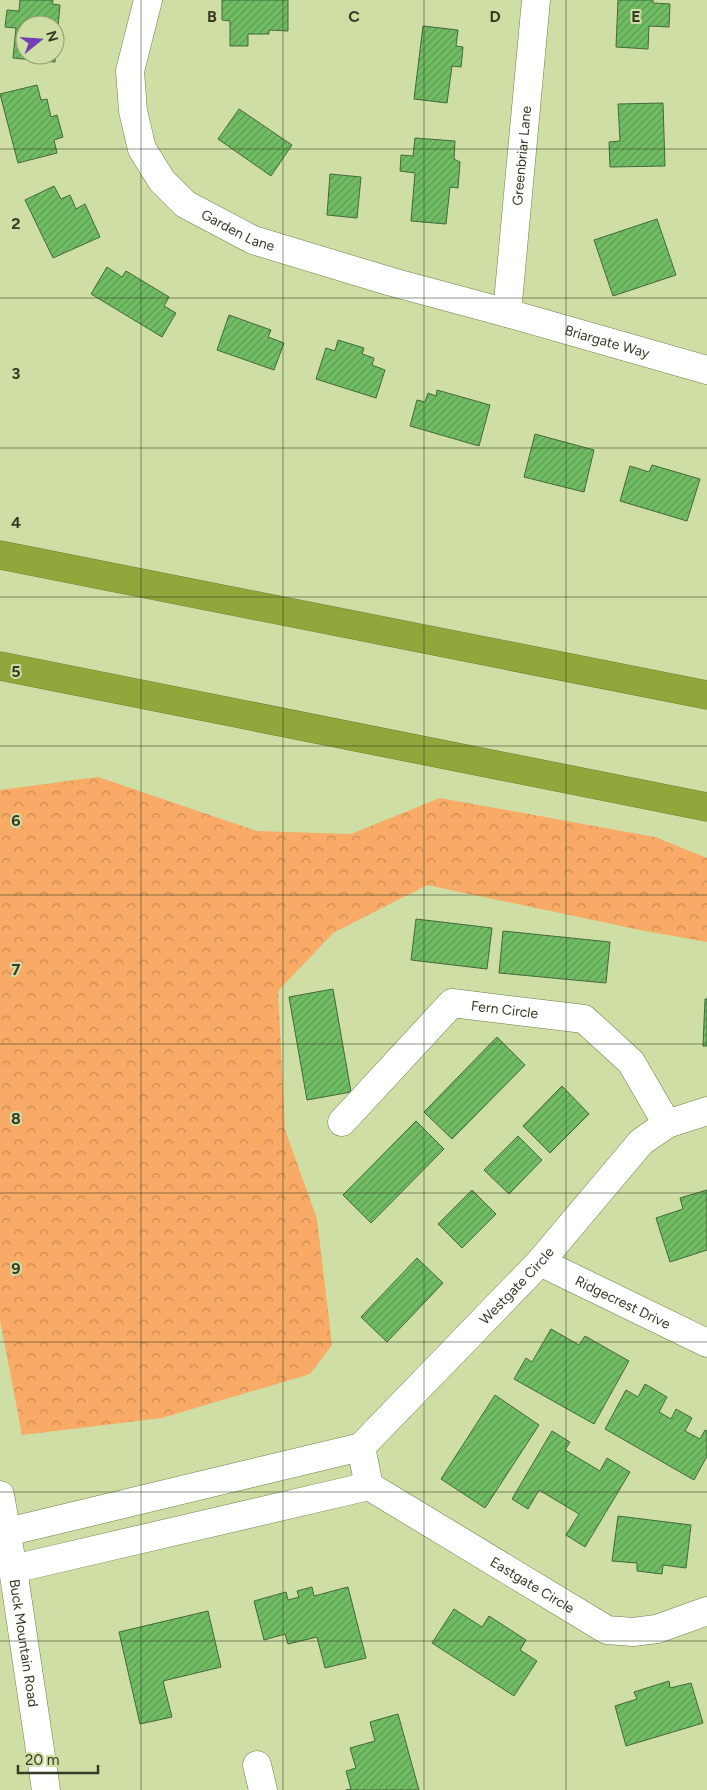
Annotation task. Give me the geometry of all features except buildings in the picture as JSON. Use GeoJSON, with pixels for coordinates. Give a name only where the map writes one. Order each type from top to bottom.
{"type":"FeatureCollection","features":[{"type":"Feature","properties":{"kind":"highway"},"geometry":{"type":"LineString","coordinates":[[0,555],[707,695]]}},
{"type":"Feature","properties":{"kind":"highway"},"geometry":{"type":"LineString","coordinates":[[0,666],[707,807]]}},
{"type":"Feature","properties":{"kind":"street","name":"Garden Lane"},"geometry":{"type":"LineString","coordinates":[[148,0],[130,71],[133,111],[142,149],[162,181],[184,204],[253,240],[392,282],[507,313]]}},
{"type":"Feature","properties":{"kind":"street","name":"Greenbriar Lane"},"geometry":{"type":"LineString","coordinates":[[507,313],[536,0]]}},
{"type":"Feature","properties":{"kind":"street","name":"Briargate Way"},"geometry":{"type":"LineString","coordinates":[[507,313],[707,370]]}},
{"type":"Feature","properties":{"kind":"street","name":"Fern Circle"},"geometry":{"type":"LineString","coordinates":[[342,1122],[452,1003],[584,1019],[631,1062],[667,1124]]}},
{"type":"Feature","properties":{"kind":"street","name":"Westgate Circle"},"geometry":{"type":"LineString","coordinates":[[361,1447],[540,1262],[641,1142],[667,1124],[707,1112]]}},
{"type":"Feature","properties":{"kind":"street","name":"Ridgecrest Drive"},"geometry":{"type":"LineString","coordinates":[[540,1262],[707,1343]]}},
{"type":"Feature","properties":{"kind":"street"},"geometry":{"type":"LineString","coordinates":[[7,1532],[361,1447],[369,1486],[13,1569]]}},
{"type":"Feature","properties":{"kind":"street","name":"Eastgate Circle"},"geometry":{"type":"LineString","coordinates":[[369,1486],[607,1630],[633,1632],[657,1629],[707,1611]]}},
{"type":"Feature","properties":{"kind":"street","name":"Buck Mountain Road"},"geometry":{"type":"LineString","coordinates":[[0,1495],[46,1790]]}},
{"type":"Feature","properties":{"kind":"green space"},"geometry":{"type":"Polygon","coordinates":[[[98,777],[257,831],[351,834],[440,798],[655,837],[707,858],[707,942],[640,930],[427,885],[333,933],[278,991],[285,1130],[317,1219],[332,1345],[310,1374],[162,1418],[22,1435],[0,1320],[0,790],[98,777]]]}}]}
